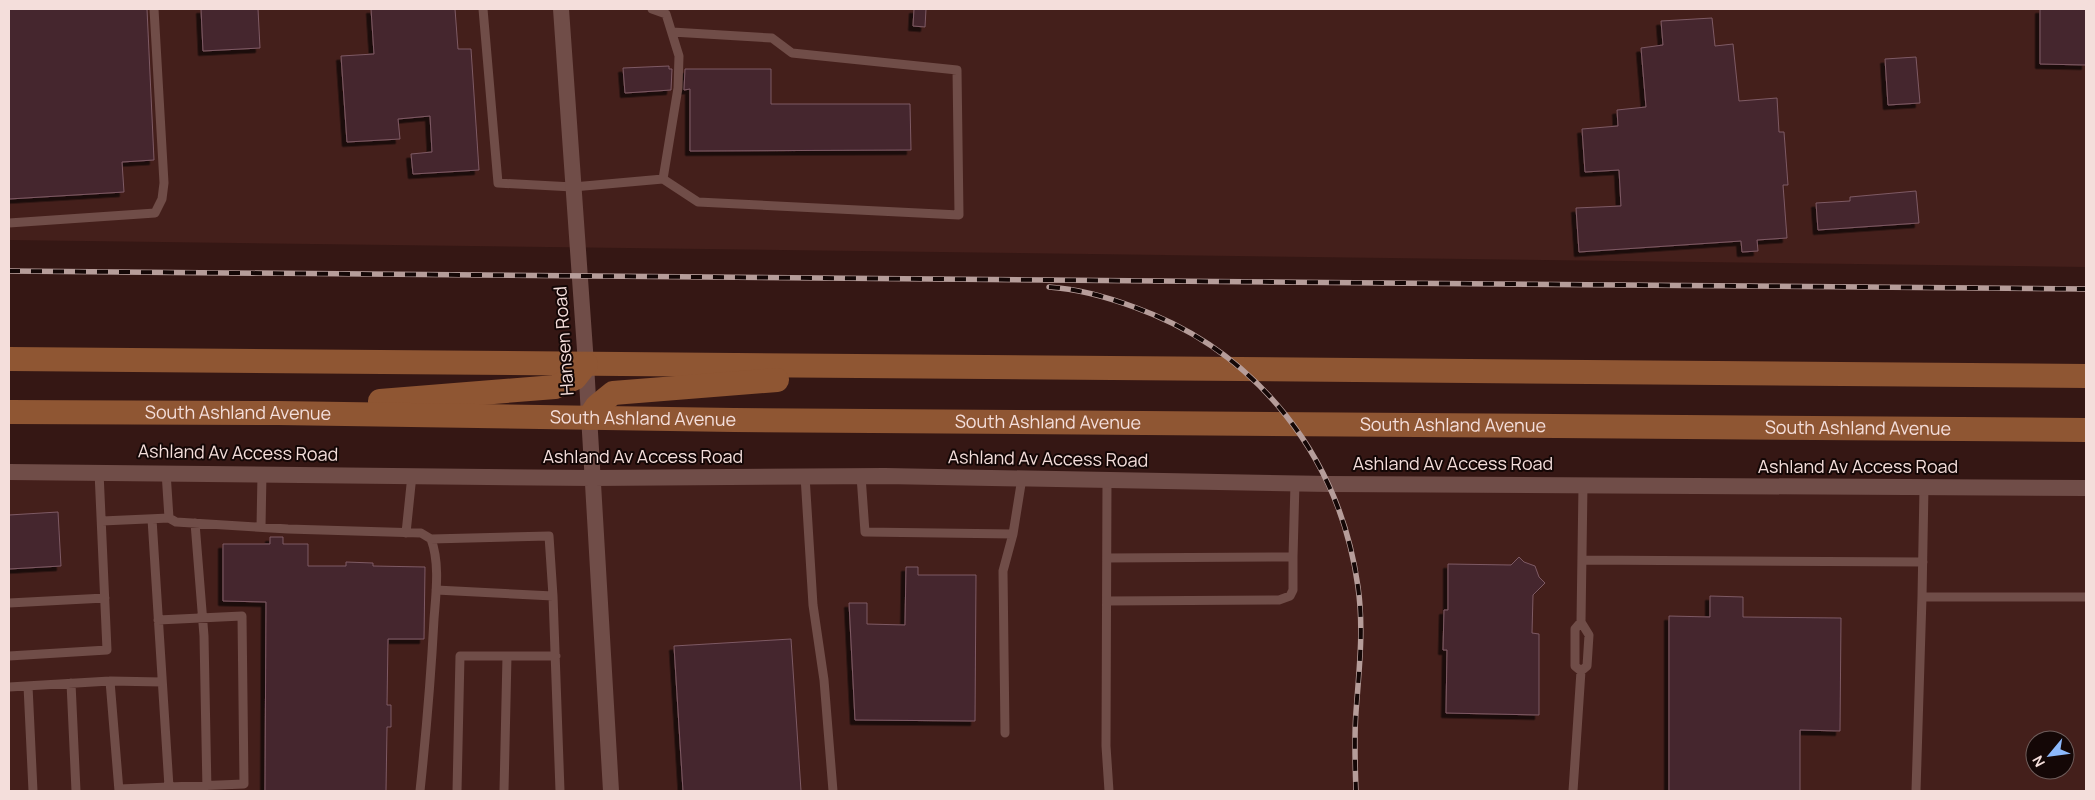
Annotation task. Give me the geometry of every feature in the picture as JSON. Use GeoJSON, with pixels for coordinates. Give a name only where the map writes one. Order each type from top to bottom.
{"type":"FeatureCollection","features":[{"type":"Feature","properties":{"kind":"main road"},"geometry":{"type":"LineString","coordinates":[[9,359],[2086,376]]}},
{"type":"Feature","properties":{"kind":"main road"},"geometry":{"type":"LineString","coordinates":[[278,413],[358,402],[555,387],[575,378],[586,364]]}},
{"type":"Feature","properties":{"kind":"main road"},"geometry":{"type":"LineString","coordinates":[[589,418],[596,406],[613,393],[796,378],[834,366]]}},
{"type":"Feature","properties":{"kind":"main road","name":"South Ashland Avenue"},"geometry":{"type":"LineString","coordinates":[[9,412],[2086,430]]}},
{"type":"Feature","properties":{"kind":"street","name":"Hansen Road"},"geometry":{"type":"LineString","coordinates":[[561,9],[586,364],[611,791]]}},
{"type":"Feature","properties":{"kind":"street","name":"Ashland Av Access Road"},"geometry":{"type":"LineString","coordinates":[[9,472],[166,472],[592,478],[861,476],[1295,483],[2086,488]]}},
{"type":"Feature","properties":{"kind":"lane"},"geometry":{"type":"LineString","coordinates":[[9,223],[155,213],[162,199],[164,182],[154,9]]}},
{"type":"Feature","properties":{"kind":"lane"},"geometry":{"type":"LineString","coordinates":[[483,9],[498,183],[573,187],[663,179],[698,202],[959,215],[958,70],[792,53],[772,38],[672,32]]}},
{"type":"Feature","properties":{"kind":"lane"},"geometry":{"type":"LineString","coordinates":[[652,9],[666,14],[680,56],[678,88],[663,179]]}},
{"type":"Feature","properties":{"kind":"lane"},"geometry":{"type":"LineString","coordinates":[[9,656],[107,650],[100,472]]}},
{"type":"Feature","properties":{"kind":"lane"},"geometry":{"type":"LineString","coordinates":[[166,472],[168,518]]}},
{"type":"Feature","properties":{"kind":"lane"},"geometry":{"type":"LineString","coordinates":[[261,527],[262,474]]}},
{"type":"Feature","properties":{"kind":"lane"},"geometry":{"type":"LineString","coordinates":[[406,533],[412,475]]}},
{"type":"Feature","properties":{"kind":"lane"},"geometry":{"type":"LineString","coordinates":[[805,476],[813,605],[824,680],[833,791]]}},
{"type":"Feature","properties":{"kind":"lane"},"geometry":{"type":"LineString","coordinates":[[861,476],[865,532],[1013,534]]}},
{"type":"Feature","properties":{"kind":"lane"},"geometry":{"type":"LineString","coordinates":[[1005,733],[1003,571],[1013,534],[1022,478]]}},
{"type":"Feature","properties":{"kind":"lane"},"geometry":{"type":"LineString","coordinates":[[1108,480],[1106,746],[1109,791]]}},
{"type":"Feature","properties":{"kind":"lane"},"geometry":{"type":"LineString","coordinates":[[1107,601],[1279,600],[1290,596],[1293,590],[1295,483]]}},
{"type":"Feature","properties":{"kind":"lane"},"geometry":{"type":"LineString","coordinates":[[1581,670],[1587,666],[1589,636],[1581,622],[1583,485]]}},
{"type":"Feature","properties":{"kind":"lane"},"geometry":{"type":"LineString","coordinates":[[1916,791],[1924,487]]}},
{"type":"Feature","properties":{"kind":"lane"},"geometry":{"type":"LineString","coordinates":[[102,521],[168,518],[176,522],[421,533],[431,538],[549,536],[554,596],[560,791]]}},
{"type":"Feature","properties":{"kind":"lane"},"geometry":{"type":"LineString","coordinates":[[152,519],[169,787]]}},
{"type":"Feature","properties":{"kind":"lane"},"geometry":{"type":"LineString","coordinates":[[195,523],[203,617],[207,788]]}},
{"type":"Feature","properties":{"kind":"lane"},"geometry":{"type":"LineString","coordinates":[[420,791],[432,661],[436,590],[434,548],[431,538]]}},
{"type":"Feature","properties":{"kind":"lane"},"geometry":{"type":"LineString","coordinates":[[1107,558],[1293,557]]}},
{"type":"Feature","properties":{"kind":"lane"},"geometry":{"type":"LineString","coordinates":[[1582,560],[1923,562]]}},
{"type":"Feature","properties":{"kind":"lane"},"geometry":{"type":"LineString","coordinates":[[436,590],[554,596]]}},
{"type":"Feature","properties":{"kind":"lane"},"geometry":{"type":"LineString","coordinates":[[1922,598],[2086,597]]}},
{"type":"Feature","properties":{"kind":"lane"},"geometry":{"type":"LineString","coordinates":[[9,603],[105,598]]}},
{"type":"Feature","properties":{"kind":"lane"},"geometry":{"type":"LineString","coordinates":[[110,681],[119,790],[169,787],[207,788],[244,784],[242,616],[158,620]]}},
{"type":"Feature","properties":{"kind":"lane"},"geometry":{"type":"LineString","coordinates":[[1581,622],[1575,629],[1574,650],[1575,666],[1581,670]]}},
{"type":"Feature","properties":{"kind":"lane"},"geometry":{"type":"LineString","coordinates":[[457,791],[460,656],[556,656]]}},
{"type":"Feature","properties":{"kind":"lane"},"geometry":{"type":"LineString","coordinates":[[504,791],[507,656]]}},
{"type":"Feature","properties":{"kind":"lane"},"geometry":{"type":"LineString","coordinates":[[1573,791],[1581,670]]}},
{"type":"Feature","properties":{"kind":"lane"},"geometry":{"type":"LineString","coordinates":[[9,687],[110,681],[162,682]]}},
{"type":"Feature","properties":{"kind":"lane"},"geometry":{"type":"LineString","coordinates":[[70,683],[76,791]]}},
{"type":"Feature","properties":{"kind":"lane"},"geometry":{"type":"LineString","coordinates":[[28,686],[32,791]]}},
{"type":"Feature","properties":{"kind":"shaded area"},"geometry":{"type":"Polygon","coordinates":[[[9,9],[2086,9],[2086,267],[9,240],[9,9]]]}},
{"type":"Feature","properties":{"kind":"shaded area"},"geometry":{"type":"Polygon","coordinates":[[[9,472],[2086,488],[2086,791],[9,791],[9,472]]]}},
{"type":"Feature","properties":{"kind":"building"},"geometry":{"type":"Polygon","coordinates":[[[9,9],[147,9],[154,160],[122,162],[124,192],[9,199],[9,9]]]}},
{"type":"Feature","properties":{"kind":"building"},"geometry":{"type":"Polygon","coordinates":[[[201,9],[258,9],[260,48],[203,51],[201,9]]]}},
{"type":"Feature","properties":{"kind":"building"},"geometry":{"type":"Polygon","coordinates":[[[371,9],[455,9],[458,49],[471,49],[479,170],[413,174],[411,154],[432,152],[430,116],[398,119],[400,139],[347,142],[341,56],[374,54],[371,9]]]}},
{"type":"Feature","properties":{"kind":"building"},"geometry":{"type":"Polygon","coordinates":[[[914,9],[926,9],[925,27],[913,26],[914,9]]]}},
{"type":"Feature","properties":{"kind":"building"},"geometry":{"type":"Polygon","coordinates":[[[2040,9],[2086,9],[2086,65],[2040,64],[2040,9]]]}},
{"type":"Feature","properties":{"kind":"building"},"geometry":{"type":"Polygon","coordinates":[[[1712,18],[1715,46],[1733,44],[1739,101],[1777,98],[1779,132],[1784,132],[1788,185],[1783,185],[1787,238],[1757,240],[1758,251],[1742,252],[1741,241],[1579,252],[1576,208],[1621,206],[1619,170],[1585,172],[1582,129],[1618,126],[1617,110],[1646,107],[1641,48],[1663,45],[1661,21],[1712,18]]]}},
{"type":"Feature","properties":{"kind":"building"},"geometry":{"type":"Polygon","coordinates":[[[1916,57],[1920,103],[1888,105],[1885,59],[1916,57]]]}},
{"type":"Feature","properties":{"kind":"building"},"geometry":{"type":"Polygon","coordinates":[[[669,66],[669,69],[672,69],[671,90],[625,93],[623,68],[669,66]]]}},
{"type":"Feature","properties":{"kind":"building"},"geometry":{"type":"Polygon","coordinates":[[[685,69],[771,69],[771,104],[910,104],[911,150],[690,151],[690,89],[684,90],[685,69]]]}},
{"type":"Feature","properties":{"kind":"building"},"geometry":{"type":"Polygon","coordinates":[[[1916,191],[1919,223],[1818,230],[1816,203],[1850,201],[1850,197],[1916,191]]]}},
{"type":"Feature","properties":{"kind":"building"},"geometry":{"type":"Polygon","coordinates":[[[58,512],[61,566],[9,569],[9,515],[58,512]]]}},
{"type":"Feature","properties":{"kind":"building"},"geometry":{"type":"Polygon","coordinates":[[[270,537],[283,537],[283,544],[308,544],[308,566],[346,566],[346,562],[373,563],[373,566],[425,567],[424,639],[388,639],[387,705],[391,705],[391,727],[387,727],[386,791],[265,791],[266,602],[223,601],[223,544],[270,544],[270,537]]]}},
{"type":"Feature","properties":{"kind":"building"},"geometry":{"type":"Polygon","coordinates":[[[1519,557],[1524,562],[1535,566],[1539,577],[1545,583],[1533,595],[1532,633],[1539,634],[1539,715],[1446,713],[1447,650],[1443,650],[1444,610],[1448,610],[1448,564],[1511,565],[1519,557]]]}},
{"type":"Feature","properties":{"kind":"building"},"geometry":{"type":"Polygon","coordinates":[[[906,567],[918,567],[918,575],[976,575],[975,721],[855,720],[849,603],[867,603],[867,624],[905,625],[906,567]]]}},
{"type":"Feature","properties":{"kind":"building"},"geometry":{"type":"Polygon","coordinates":[[[1710,596],[1743,597],[1743,617],[1841,618],[1840,731],[1800,730],[1800,791],[1669,791],[1669,616],[1710,617],[1710,596]]]}},
{"type":"Feature","properties":{"kind":"building"},"geometry":{"type":"Polygon","coordinates":[[[791,639],[801,791],[683,791],[674,646],[791,639]]]}},
{"type":"Feature","properties":{"kind":"railway"},"geometry":{"type":"LineString","coordinates":[[9,271],[2086,289]]}},
{"type":"Feature","properties":{"kind":"railway"},"geometry":{"type":"LineString","coordinates":[[1049,287],[1092,294],[1134,307],[1178,326],[1218,351],[1254,381],[1285,415],[1312,453],[1333,495],[1348,539],[1358,587],[1361,634],[1355,732],[1356,791]]}}]}
